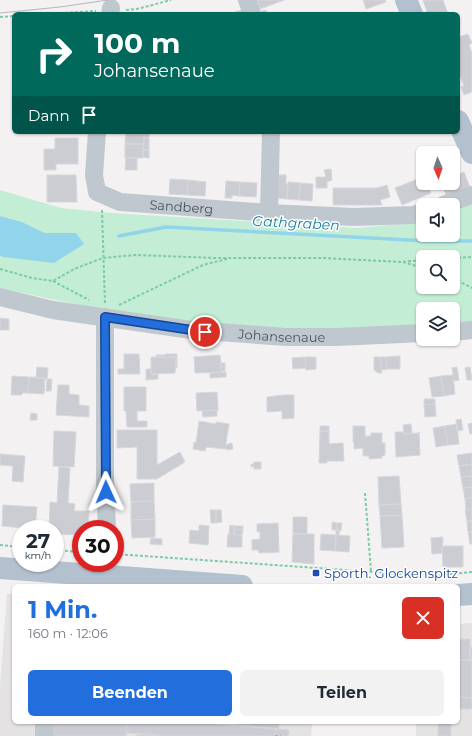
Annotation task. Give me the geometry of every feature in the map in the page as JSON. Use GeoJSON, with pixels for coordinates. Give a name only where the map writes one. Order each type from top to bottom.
{"type":"FeatureCollection","features":[{"type":"Feature","properties":{"kind":"main road"},"geometry":{"type":"LineString","coordinates":[[406,0],[411,12]]}},
{"type":"Feature","properties":{"kind":"main road"},"geometry":{"type":"LineString","coordinates":[[460,125],[472,153]]}},
{"type":"Feature","properties":{"kind":"main road"},"geometry":{"type":"LineString","coordinates":[[0,568],[54,579],[95,572]]}},
{"type":"Feature","properties":{"kind":"main road"},"geometry":{"type":"LineString","coordinates":[[124,572],[225,584]]}},
{"type":"Feature","properties":{"kind":"main road"},"geometry":{"type":"LineString","coordinates":[[460,595],[472,594]]}},
{"type":"Feature","properties":{"kind":"street"},"geometry":{"type":"LineString","coordinates":[[247,0],[251,12]]}},
{"type":"Feature","properties":{"kind":"street"},"geometry":{"type":"LineString","coordinates":[[97,134],[94,175],[97,192]]}},
{"type":"Feature","properties":{"kind":"street"},"geometry":{"type":"LineString","coordinates":[[269,213],[271,134]]}},
{"type":"Feature","properties":{"kind":"street","name":"Sandberg"},"geometry":{"type":"LineString","coordinates":[[97,192],[120,202],[269,213],[354,217],[416,214]]}},
{"type":"Feature","properties":{"kind":"street"},"geometry":{"type":"LineString","coordinates":[[460,199],[472,195]]}},
{"type":"Feature","properties":{"kind":"street","name":"Johansenaue"},"geometry":{"type":"LineString","coordinates":[[0,297],[53,310],[105,313],[191,330],[264,336],[336,337],[416,333]]}},
{"type":"Feature","properties":{"kind":"street"},"geometry":{"type":"LineString","coordinates":[[105,313],[106,520]]}},
{"type":"Feature","properties":{"kind":"street"},"geometry":{"type":"LineString","coordinates":[[460,331],[472,330]]}},
{"type":"Feature","properties":{"kind":"street"},"geometry":{"type":"LineString","coordinates":[[44,724],[44,736]]}},
{"type":"Feature","properties":{"kind":"path"},"geometry":{"type":"LineString","coordinates":[[0,17],[12,16]]}},
{"type":"Feature","properties":{"kind":"path"},"geometry":{"type":"LineString","coordinates":[[97,192],[102,210],[105,313],[203,265],[231,258]]}},
{"type":"Feature","properties":{"kind":"path"},"geometry":{"type":"LineString","coordinates":[[53,281],[74,269],[103,258],[135,255],[231,258],[323,258],[401,262],[416,261]]}},
{"type":"Feature","properties":{"kind":"path"},"geometry":{"type":"LineString","coordinates":[[460,258],[472,257]]}},
{"type":"Feature","properties":{"kind":"path"},"geometry":{"type":"LineString","coordinates":[[401,262],[416,266]]}},
{"type":"Feature","properties":{"kind":"path"},"geometry":{"type":"LineString","coordinates":[[0,269],[32,278],[53,281],[92,301]]}},
{"type":"Feature","properties":{"kind":"path"},"geometry":{"type":"LineString","coordinates":[[460,282],[472,288]]}},
{"type":"Feature","properties":{"kind":"path"},"geometry":{"type":"LineString","coordinates":[[365,493],[372,571]]}},
{"type":"Feature","properties":{"kind":"path"},"geometry":{"type":"LineString","coordinates":[[0,546],[12,547]]}},
{"type":"Feature","properties":{"kind":"path"},"geometry":{"type":"LineString","coordinates":[[124,555],[433,576],[472,572]]}},
{"type":"Feature","properties":{"kind":"path"},"geometry":{"type":"LineString","coordinates":[[275,736],[281,736]]}},
{"type":"Feature","properties":{"kind":"shaded area"},"geometry":{"type":"Polygon","coordinates":[[[7,594],[12,594],[12,724],[312,724],[311,736],[0,736],[0,687],[7,594]]]}},
{"type":"Feature","properties":{"kind":"shaded area"},"geometry":{"type":"Polygon","coordinates":[[[472,623],[472,736],[416,736],[416,724],[460,724],[460,624],[472,623]]]}},
{"type":"Feature","properties":{"kind":"green space"},"geometry":{"type":"Polygon","coordinates":[[[0,190],[61,208],[112,213],[357,228],[416,223],[416,242],[460,242],[460,207],[472,202],[472,322],[460,323],[460,302],[416,302],[416,326],[343,331],[226,327],[112,312],[0,288],[0,256],[3,257],[76,233],[45,233],[22,222],[0,216],[0,190]]]}},
{"type":"Feature","properties":{"kind":"water"},"geometry":{"type":"Polygon","coordinates":[[[0,216],[22,222],[45,233],[76,233],[84,244],[54,263],[0,256],[0,216]]]}},
{"type":"Feature","properties":{"kind":"building"},"geometry":{"type":"Polygon","coordinates":[[[257,0],[284,0],[260,9],[257,0]]]}},
{"type":"Feature","properties":{"kind":"building"},"geometry":{"type":"Polygon","coordinates":[[[363,0],[385,0],[386,2],[366,9],[363,0]]]}},
{"type":"Feature","properties":{"kind":"building"},"geometry":{"type":"Polygon","coordinates":[[[423,0],[443,0],[447,12],[427,12],[423,0]]]}},
{"type":"Feature","properties":{"kind":"building"},"geometry":{"type":"Polygon","coordinates":[[[245,9],[246,12],[235,12],[245,9]]]}},
{"type":"Feature","properties":{"kind":"building"},"geometry":{"type":"Polygon","coordinates":[[[468,34],[472,43],[469,45],[472,53],[472,92],[464,95],[461,87],[464,86],[460,75],[460,36],[468,34]]]}},
{"type":"Feature","properties":{"kind":"building"},"geometry":{"type":"Polygon","coordinates":[[[126,134],[144,134],[144,144],[125,144],[126,134]]]}},
{"type":"Feature","properties":{"kind":"building"},"geometry":{"type":"Polygon","coordinates":[[[144,134],[149,134],[149,138],[144,138],[144,134]]]}},
{"type":"Feature","properties":{"kind":"building"},"geometry":{"type":"Polygon","coordinates":[[[55,138],[78,138],[78,164],[56,164],[56,170],[44,170],[44,149],[55,149],[55,138]]]}},
{"type":"Feature","properties":{"kind":"building"},"geometry":{"type":"Polygon","coordinates":[[[144,138],[149,138],[149,150],[143,150],[144,138]]]}},
{"type":"Feature","properties":{"kind":"building"},"geometry":{"type":"Polygon","coordinates":[[[125,144],[144,144],[143,158],[125,158],[125,144]]]}},
{"type":"Feature","properties":{"kind":"building"},"geometry":{"type":"Polygon","coordinates":[[[143,150],[149,150],[149,158],[143,157],[143,150]]]}},
{"type":"Feature","properties":{"kind":"building"},"geometry":{"type":"Polygon","coordinates":[[[126,158],[137,158],[137,170],[125,170],[126,158]]]}},
{"type":"Feature","properties":{"kind":"building"},"geometry":{"type":"Polygon","coordinates":[[[331,169],[332,180],[327,182],[327,188],[316,188],[316,177],[326,177],[324,170],[331,169]]]}},
{"type":"Feature","properties":{"kind":"building"},"geometry":{"type":"Polygon","coordinates":[[[464,172],[470,188],[447,197],[444,190],[460,190],[460,174],[464,172]]]}},
{"type":"Feature","properties":{"kind":"building"},"geometry":{"type":"Polygon","coordinates":[[[47,175],[76,175],[77,202],[47,202],[47,175]]]}},
{"type":"Feature","properties":{"kind":"building"},"geometry":{"type":"Polygon","coordinates":[[[275,175],[286,175],[286,184],[288,184],[287,199],[276,198],[275,175]]]}},
{"type":"Feature","properties":{"kind":"building"},"geometry":{"type":"Polygon","coordinates":[[[170,179],[188,180],[187,195],[169,194],[170,179]]]}},
{"type":"Feature","properties":{"kind":"building"},"geometry":{"type":"Polygon","coordinates":[[[188,180],[206,182],[205,196],[187,195],[188,180]]]}},
{"type":"Feature","properties":{"kind":"building"},"geometry":{"type":"Polygon","coordinates":[[[416,180],[416,190],[430,190],[431,193],[402,205],[395,188],[416,180]]]}},
{"type":"Feature","properties":{"kind":"building"},"geometry":{"type":"Polygon","coordinates":[[[226,181],[240,182],[239,196],[232,195],[232,198],[225,198],[226,181]]]}},
{"type":"Feature","properties":{"kind":"building"},"geometry":{"type":"Polygon","coordinates":[[[240,182],[257,183],[256,197],[239,196],[240,182]]]}},
{"type":"Feature","properties":{"kind":"building"},"geometry":{"type":"Polygon","coordinates":[[[288,182],[300,183],[299,200],[287,199],[288,182]]]}},
{"type":"Feature","properties":{"kind":"building"},"geometry":{"type":"Polygon","coordinates":[[[300,183],[313,184],[312,201],[299,200],[300,183]]]}},
{"type":"Feature","properties":{"kind":"building"},"geometry":{"type":"Polygon","coordinates":[[[387,185],[390,197],[380,200],[382,205],[333,205],[333,188],[377,188],[387,185]]]}},
{"type":"Feature","properties":{"kind":"building"},"geometry":{"type":"Polygon","coordinates":[[[0,318],[9,319],[9,330],[0,330],[0,318]]]}},
{"type":"Feature","properties":{"kind":"building"},"geometry":{"type":"Polygon","coordinates":[[[124,354],[139,354],[140,374],[118,374],[118,369],[124,369],[124,354]]]}},
{"type":"Feature","properties":{"kind":"building"},"geometry":{"type":"Polygon","coordinates":[[[177,354],[177,368],[176,357],[156,357],[156,355],[177,354]]]}},
{"type":"Feature","properties":{"kind":"building"},"geometry":{"type":"Polygon","coordinates":[[[220,355],[222,372],[195,373],[194,357],[220,355]]]}},
{"type":"Feature","properties":{"kind":"building"},"geometry":{"type":"Polygon","coordinates":[[[400,356],[400,369],[387,369],[386,357],[400,356]]]}},
{"type":"Feature","properties":{"kind":"building"},"geometry":{"type":"Polygon","coordinates":[[[151,357],[176,357],[175,373],[151,374],[151,357]]]}},
{"type":"Feature","properties":{"kind":"building"},"geometry":{"type":"Polygon","coordinates":[[[305,357],[316,357],[316,369],[306,370],[305,357]]]}},
{"type":"Feature","properties":{"kind":"building"},"geometry":{"type":"Polygon","coordinates":[[[305,357],[306,368],[293,369],[292,358],[305,357]]]}},
{"type":"Feature","properties":{"kind":"building"},"geometry":{"type":"Polygon","coordinates":[[[374,357],[380,357],[382,373],[378,373],[374,370],[374,357]]]}},
{"type":"Feature","properties":{"kind":"building"},"geometry":{"type":"Polygon","coordinates":[[[380,357],[386,357],[387,369],[381,370],[380,357]]]}},
{"type":"Feature","properties":{"kind":"building"},"geometry":{"type":"Polygon","coordinates":[[[220,363],[225,363],[225,371],[221,371],[220,363]]]}},
{"type":"Feature","properties":{"kind":"building"},"geometry":{"type":"Polygon","coordinates":[[[37,367],[48,368],[47,379],[36,378],[37,367]]]}},
{"type":"Feature","properties":{"kind":"building"},"geometry":{"type":"Polygon","coordinates":[[[457,367],[459,380],[454,381],[452,368],[457,367]]]}},
{"type":"Feature","properties":{"kind":"building"},"geometry":{"type":"Polygon","coordinates":[[[470,367],[472,380],[467,380],[465,368],[470,367]]]}},
{"type":"Feature","properties":{"kind":"building"},"geometry":{"type":"Polygon","coordinates":[[[146,369],[151,369],[151,374],[158,374],[158,379],[146,380],[146,369]]]}},
{"type":"Feature","properties":{"kind":"building"},"geometry":{"type":"Polygon","coordinates":[[[226,372],[226,377],[210,378],[210,373],[226,372]]]}},
{"type":"Feature","properties":{"kind":"building"},"geometry":{"type":"Polygon","coordinates":[[[453,375],[455,394],[444,396],[441,376],[453,375]]]}},
{"type":"Feature","properties":{"kind":"building"},"geometry":{"type":"Polygon","coordinates":[[[12,376],[29,377],[28,393],[22,393],[22,395],[11,395],[12,376]]]}},
{"type":"Feature","properties":{"kind":"building"},"geometry":{"type":"Polygon","coordinates":[[[441,376],[444,396],[432,397],[429,378],[441,376]]]}},
{"type":"Feature","properties":{"kind":"building"},"geometry":{"type":"Polygon","coordinates":[[[29,377],[45,378],[44,394],[28,393],[29,377]]]}},
{"type":"Feature","properties":{"kind":"building"},"geometry":{"type":"Polygon","coordinates":[[[47,379],[52,379],[51,391],[46,391],[47,379]]]}},
{"type":"Feature","properties":{"kind":"building"},"geometry":{"type":"Polygon","coordinates":[[[58,385],[69,385],[69,394],[79,395],[79,405],[89,406],[89,417],[56,415],[58,385]]]}},
{"type":"Feature","properties":{"kind":"building"},"geometry":{"type":"Polygon","coordinates":[[[124,387],[146,387],[146,411],[137,411],[137,421],[147,421],[147,427],[127,427],[126,411],[124,411],[124,387]]]}},
{"type":"Feature","properties":{"kind":"building"},"geometry":{"type":"Polygon","coordinates":[[[217,392],[218,410],[197,411],[196,393],[217,392]]]}},
{"type":"Feature","properties":{"kind":"building"},"geometry":{"type":"Polygon","coordinates":[[[294,395],[294,418],[282,419],[282,411],[267,412],[267,397],[294,395]]]}},
{"type":"Feature","properties":{"kind":"building"},"geometry":{"type":"Polygon","coordinates":[[[424,399],[435,399],[435,404],[424,405],[424,399]]]}},
{"type":"Feature","properties":{"kind":"building"},"geometry":{"type":"Polygon","coordinates":[[[435,404],[436,416],[425,417],[424,405],[435,404]]]}},
{"type":"Feature","properties":{"kind":"building"},"geometry":{"type":"Polygon","coordinates":[[[217,410],[217,416],[203,417],[202,411],[217,410]]]}},
{"type":"Feature","properties":{"kind":"building"},"geometry":{"type":"Polygon","coordinates":[[[31,413],[37,414],[37,420],[30,420],[31,413]]]}},
{"type":"Feature","properties":{"kind":"building"},"geometry":{"type":"Polygon","coordinates":[[[461,419],[463,430],[457,431],[456,420],[461,419]]]}},
{"type":"Feature","properties":{"kind":"building"},"geometry":{"type":"Polygon","coordinates":[[[199,421],[216,424],[216,422],[229,424],[225,449],[206,447],[205,451],[193,449],[194,442],[196,443],[199,421]]]}},
{"type":"Feature","properties":{"kind":"building"},"geometry":{"type":"Polygon","coordinates":[[[472,423],[472,434],[470,434],[468,424],[472,423]]]}},
{"type":"Feature","properties":{"kind":"building"},"geometry":{"type":"Polygon","coordinates":[[[411,424],[412,434],[404,434],[403,425],[411,424]]]}},
{"type":"Feature","properties":{"kind":"building"},"geometry":{"type":"Polygon","coordinates":[[[457,424],[459,444],[448,445],[445,426],[457,424]]]}},
{"type":"Feature","properties":{"kind":"building"},"geometry":{"type":"Polygon","coordinates":[[[320,426],[329,426],[329,431],[320,431],[320,426]]]}},
{"type":"Feature","properties":{"kind":"building"},"geometry":{"type":"Polygon","coordinates":[[[353,426],[365,426],[365,436],[371,436],[371,433],[382,433],[382,443],[385,443],[385,455],[382,456],[382,458],[369,459],[369,456],[363,456],[363,448],[354,449],[353,426]]]}},
{"type":"Feature","properties":{"kind":"building"},"geometry":{"type":"Polygon","coordinates":[[[445,426],[448,445],[436,447],[433,428],[445,426]]]}},
{"type":"Feature","properties":{"kind":"building"},"geometry":{"type":"Polygon","coordinates":[[[117,430],[157,430],[157,465],[180,452],[185,462],[157,479],[137,479],[137,447],[117,448],[117,430]]]}},
{"type":"Feature","properties":{"kind":"building"},"geometry":{"type":"Polygon","coordinates":[[[54,431],[76,432],[74,467],[53,466],[54,431]]]}},
{"type":"Feature","properties":{"kind":"building"},"geometry":{"type":"Polygon","coordinates":[[[320,431],[329,431],[329,444],[343,443],[344,461],[327,461],[327,463],[319,463],[320,431]]]}},
{"type":"Feature","properties":{"kind":"building"},"geometry":{"type":"Polygon","coordinates":[[[395,432],[404,432],[404,434],[419,432],[420,455],[396,457],[395,432]]]}},
{"type":"Feature","properties":{"kind":"building"},"geometry":{"type":"Polygon","coordinates":[[[232,443],[233,449],[226,450],[225,445],[232,443]]]}},
{"type":"Feature","properties":{"kind":"building"},"geometry":{"type":"Polygon","coordinates":[[[472,453],[472,464],[459,466],[457,455],[472,453]]]}},
{"type":"Feature","properties":{"kind":"building"},"geometry":{"type":"Polygon","coordinates":[[[0,454],[25,456],[23,482],[12,481],[13,466],[0,465],[0,454]]]}},
{"type":"Feature","properties":{"kind":"building"},"geometry":{"type":"Polygon","coordinates":[[[254,462],[261,462],[261,469],[254,469],[254,466],[251,467],[251,464],[254,464],[254,462]]]}},
{"type":"Feature","properties":{"kind":"building"},"geometry":{"type":"Polygon","coordinates":[[[472,464],[472,476],[461,477],[459,466],[472,464]]]}},
{"type":"Feature","properties":{"kind":"building"},"geometry":{"type":"Polygon","coordinates":[[[59,467],[70,468],[68,503],[75,504],[74,511],[89,511],[88,520],[72,520],[72,535],[64,534],[64,520],[49,520],[50,502],[57,503],[59,467]]]}},
{"type":"Feature","properties":{"kind":"building"},"geometry":{"type":"Polygon","coordinates":[[[399,476],[401,504],[379,505],[378,477],[399,476]]]}},
{"type":"Feature","properties":{"kind":"building"},"geometry":{"type":"Polygon","coordinates":[[[472,476],[472,487],[463,488],[461,477],[472,476]]]}},
{"type":"Feature","properties":{"kind":"building"},"geometry":{"type":"Polygon","coordinates":[[[154,483],[154,501],[131,502],[130,484],[154,483]]]}},
{"type":"Feature","properties":{"kind":"building"},"geometry":{"type":"Polygon","coordinates":[[[472,487],[472,498],[465,499],[463,488],[472,487]]]}},
{"type":"Feature","properties":{"kind":"building"},"geometry":{"type":"Polygon","coordinates":[[[472,498],[472,509],[466,510],[465,499],[472,498]]]}},
{"type":"Feature","properties":{"kind":"building"},"geometry":{"type":"Polygon","coordinates":[[[154,501],[155,519],[131,520],[131,502],[154,501]]]}},
{"type":"Feature","properties":{"kind":"building"},"geometry":{"type":"Polygon","coordinates":[[[401,504],[402,515],[380,516],[379,505],[401,504]]]}},
{"type":"Feature","properties":{"kind":"building"},"geometry":{"type":"Polygon","coordinates":[[[3,505],[37,507],[36,520],[12,520],[12,527],[2,526],[3,505]]]}},
{"type":"Feature","properties":{"kind":"building"},"geometry":{"type":"Polygon","coordinates":[[[472,509],[472,521],[467,521],[465,510],[472,509]]]}},
{"type":"Feature","properties":{"kind":"building"},"geometry":{"type":"Polygon","coordinates":[[[210,510],[216,510],[216,523],[211,523],[210,510]]]}},
{"type":"Feature","properties":{"kind":"building"},"geometry":{"type":"Polygon","coordinates":[[[216,510],[221,510],[222,522],[216,523],[216,510]]]}},
{"type":"Feature","properties":{"kind":"building"},"geometry":{"type":"Polygon","coordinates":[[[402,515],[404,547],[382,548],[380,516],[402,515]]]}},
{"type":"Feature","properties":{"kind":"building"},"geometry":{"type":"Polygon","coordinates":[[[293,517],[307,517],[307,534],[293,534],[293,517]]]}},
{"type":"Feature","properties":{"kind":"building"},"geometry":{"type":"Polygon","coordinates":[[[155,519],[155,537],[132,538],[131,520],[155,519]]]}},
{"type":"Feature","properties":{"kind":"building"},"geometry":{"type":"Polygon","coordinates":[[[467,521],[472,521],[472,532],[468,532],[467,521]]]}},
{"type":"Feature","properties":{"kind":"building"},"geometry":{"type":"Polygon","coordinates":[[[332,522],[337,523],[336,530],[332,530],[332,522]]]}},
{"type":"Feature","properties":{"kind":"building"},"geometry":{"type":"Polygon","coordinates":[[[278,523],[279,552],[259,553],[258,550],[252,550],[252,540],[260,539],[260,532],[257,532],[257,524],[278,523]]]}},
{"type":"Feature","properties":{"kind":"building"},"geometry":{"type":"Polygon","coordinates":[[[337,523],[342,523],[341,531],[336,530],[337,523]]]}},
{"type":"Feature","properties":{"kind":"building"},"geometry":{"type":"Polygon","coordinates":[[[199,525],[209,526],[208,545],[189,543],[190,530],[199,531],[199,525]]]}},
{"type":"Feature","properties":{"kind":"building"},"geometry":{"type":"Polygon","coordinates":[[[230,525],[234,526],[234,535],[229,534],[230,525]]]}},
{"type":"Feature","properties":{"kind":"building"},"geometry":{"type":"Polygon","coordinates":[[[234,526],[243,526],[243,530],[234,529],[234,526]]]}},
{"type":"Feature","properties":{"kind":"building"},"geometry":{"type":"Polygon","coordinates":[[[234,529],[243,530],[242,535],[234,535],[234,529]]]}},
{"type":"Feature","properties":{"kind":"building"},"geometry":{"type":"Polygon","coordinates":[[[336,530],[339,530],[339,535],[336,535],[336,530]]]}},
{"type":"Feature","properties":{"kind":"building"},"geometry":{"type":"Polygon","coordinates":[[[468,532],[472,532],[472,544],[470,544],[468,532]]]}},
{"type":"Feature","properties":{"kind":"building"},"geometry":{"type":"Polygon","coordinates":[[[228,534],[242,535],[242,547],[227,547],[228,534]]]}},
{"type":"Feature","properties":{"kind":"building"},"geometry":{"type":"Polygon","coordinates":[[[293,534],[314,534],[314,564],[292,562],[293,534]]]}},
{"type":"Feature","properties":{"kind":"building"},"geometry":{"type":"Polygon","coordinates":[[[321,534],[336,535],[335,551],[320,550],[321,534]]]}},
{"type":"Feature","properties":{"kind":"building"},"geometry":{"type":"Polygon","coordinates":[[[336,535],[350,536],[349,552],[335,551],[336,535]]]}},
{"type":"Feature","properties":{"kind":"building"},"geometry":{"type":"Polygon","coordinates":[[[443,537],[442,553],[432,554],[431,538],[443,537]]]}},
{"type":"Feature","properties":{"kind":"building"},"geometry":{"type":"Polygon","coordinates":[[[151,538],[162,539],[162,545],[150,544],[151,538]]]}},
{"type":"Feature","properties":{"kind":"building"},"geometry":{"type":"Polygon","coordinates":[[[442,546],[463,546],[463,567],[443,567],[442,546]]]}},
{"type":"Feature","properties":{"kind":"building"},"geometry":{"type":"Polygon","coordinates":[[[460,639],[470,639],[470,661],[460,660],[460,639]]]}},
{"type":"Feature","properties":{"kind":"building"},"geometry":{"type":"Polygon","coordinates":[[[470,647],[472,647],[472,660],[470,660],[470,647]]]}},
{"type":"Feature","properties":{"kind":"building"},"geometry":{"type":"Polygon","coordinates":[[[460,660],[472,660],[472,698],[460,697],[460,660]]]}},
{"type":"Feature","properties":{"kind":"building"},"geometry":{"type":"Polygon","coordinates":[[[460,697],[472,698],[472,709],[460,709],[460,697]]]}},
{"type":"Feature","properties":{"kind":"building"},"geometry":{"type":"Polygon","coordinates":[[[48,724],[127,724],[126,736],[47,736],[48,724]]]}},
{"type":"Feature","properties":{"kind":"building"},"geometry":{"type":"Polygon","coordinates":[[[127,724],[218,724],[276,729],[275,736],[159,736],[126,733],[127,724]]]}},
{"type":"Feature","properties":{"kind":"building"},"geometry":{"type":"Polygon","coordinates":[[[279,724],[279,729],[237,725],[279,724]]]}},
{"type":"Feature","properties":{"kind":"building"},"geometry":{"type":"Polygon","coordinates":[[[438,724],[451,724],[451,736],[438,736],[438,724]]]}},
{"type":"Feature","properties":{"kind":"building"},"geometry":{"type":"Polygon","coordinates":[[[276,729],[289,730],[289,736],[275,736],[276,729]]]}},
{"type":"Feature","properties":{"kind":"building"},"geometry":{"type":"Polygon","coordinates":[[[137,733],[159,735],[159,736],[137,736],[137,733]]]}},
{"type":"Feature","properties":{"kind":"waterway","name":"Gathgraben"},"geometry":{"type":"LineString","coordinates":[[119,236],[166,227],[428,241],[472,241]]}},
{"type":"Feature","properties":{"kind":"tram line"},"geometry":{"type":"LineString","coordinates":[[0,13],[60,7],[108,0]]}},
{"type":"Feature","properties":{"kind":"place","name":"Sporth. Glockenspitz"},"geometry":{"type":"Point","coordinates":[316,573]}},
{"type":"Feature","properties":{"kind":"route"},"geometry":{"type":"LineString","coordinates":[[106,492],[105,317],[205,332]]}}]}
